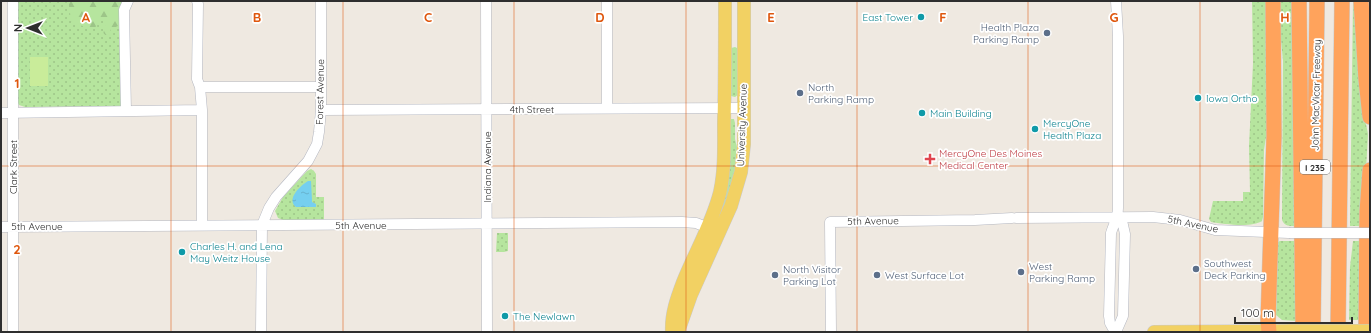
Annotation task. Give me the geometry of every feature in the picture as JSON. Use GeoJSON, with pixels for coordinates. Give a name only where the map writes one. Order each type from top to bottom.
{"type":"FeatureCollection","features":[{"type":"Feature","properties":{"kind":"highway"},"geometry":{"type":"LineString","coordinates":[[1269,332],[1270,233],[1274,136],[1273,1]]}},
{"type":"Feature","properties":{"kind":"highway"},"geometry":{"type":"LineString","coordinates":[[1296,332],[1299,1]]}},
{"type":"Feature","properties":{"kind":"highway","name":"John MacVicar Freeway"},"geometry":{"type":"LineString","coordinates":[[1313,332],[1317,1]]}},
{"type":"Feature","properties":{"kind":"highway","name":"I 235"},"geometry":{"type":"LineString","coordinates":[[1338,332],[1342,1]]}},
{"type":"Feature","properties":{"kind":"highway"},"geometry":{"type":"LineString","coordinates":[[1361,1],[1364,57],[1370,117]]}},
{"type":"Feature","properties":{"kind":"highway"},"geometry":{"type":"LineString","coordinates":[[1366,332],[1367,212],[1370,170]]}},
{"type":"Feature","properties":{"kind":"main road","name":"University Avenue"},"geometry":{"type":"LineString","coordinates":[[678,332],[713,230],[717,201],[723,176],[725,108],[725,1]]}},
{"type":"Feature","properties":{"kind":"main road","name":"University Avenue"},"geometry":{"type":"LineString","coordinates":[[672,332],[672,315],[678,295],[696,250],[713,230],[735,196],[741,172],[744,144],[744,1]]}},
{"type":"Feature","properties":{"kind":"main road"},"geometry":{"type":"LineString","coordinates":[[1154,332],[1370,331]]}},
{"type":"Feature","properties":{"kind":"street","name":"Clark Street"},"geometry":{"type":"LineString","coordinates":[[13,1],[13,332]]}},
{"type":"Feature","properties":{"kind":"street"},"geometry":{"type":"LineString","coordinates":[[126,111],[124,10],[128,1]]}},
{"type":"Feature","properties":{"kind":"street","name":"Forest Avenue"},"geometry":{"type":"LineString","coordinates":[[261,332],[262,225],[267,212],[276,197],[301,170],[317,144],[321,110],[321,1]]}},
{"type":"Feature","properties":{"kind":"street","name":"Indiana Avenue"},"geometry":{"type":"LineString","coordinates":[[486,1],[487,332]]}},
{"type":"Feature","properties":{"kind":"street"},"geometry":{"type":"LineString","coordinates":[[607,1],[607,108]]}},
{"type":"Feature","properties":{"kind":"street"},"geometry":{"type":"LineString","coordinates":[[1116,1],[1118,50],[1118,218],[1123,225],[1125,234],[1122,316],[1116,332]]}},
{"type":"Feature","properties":{"kind":"street"},"geometry":{"type":"LineString","coordinates":[[197,3],[198,79],[202,110],[202,225]]}},
{"type":"Feature","properties":{"kind":"street"},"geometry":{"type":"LineString","coordinates":[[200,88],[321,87]]}},
{"type":"Feature","properties":{"kind":"street","name":"4th Street"},"geometry":{"type":"LineString","coordinates":[[321,110],[744,108]]}},
{"type":"Feature","properties":{"kind":"street"},"geometry":{"type":"LineString","coordinates":[[1,112],[202,110]]}},
{"type":"Feature","properties":{"kind":"street","name":"5th Avenue"},"geometry":{"type":"LineString","coordinates":[[831,332],[830,222],[1014,218],[1161,217],[1180,220],[1215,230],[1270,233],[1370,233]]}},
{"type":"Feature","properties":{"kind":"street","name":"5th Avenue"},"geometry":{"type":"LineString","coordinates":[[1,227],[682,222],[696,223],[713,230]]}},
{"type":"Feature","properties":{"kind":"green space"},"geometry":{"type":"Polygon","coordinates":[[[17,1],[124,1],[122,106],[25,107],[19,105],[17,101],[17,1]]]}},
{"type":"Feature","properties":{"kind":"green space"},"geometry":{"type":"Polygon","coordinates":[[[66,1],[123,1],[118,26],[111,29],[109,34],[106,35],[103,31],[106,23],[104,21],[99,20],[93,29],[74,23],[71,21],[69,4],[66,1]]]}},
{"type":"Feature","properties":{"kind":"green space"},"geometry":{"type":"Polygon","coordinates":[[[1252,1],[1266,1],[1266,137],[1264,150],[1263,217],[1262,221],[1252,224],[1223,224],[1211,222],[1209,219],[1213,201],[1243,201],[1243,192],[1250,192],[1249,146],[1253,63],[1252,1]]]}},
{"type":"Feature","properties":{"kind":"green space"},"geometry":{"type":"Polygon","coordinates":[[[1279,1],[1293,1],[1296,226],[1286,225],[1282,220],[1283,61],[1279,20],[1279,1]]]}},
{"type":"Feature","properties":{"kind":"green space"},"geometry":{"type":"Polygon","coordinates":[[[1353,1],[1356,1],[1363,109],[1368,134],[1363,226],[1350,226],[1353,1]]]}},
{"type":"Feature","properties":{"kind":"green space"},"geometry":{"type":"Polygon","coordinates":[[[735,47],[739,51],[739,94],[735,97],[731,96],[731,48],[735,47]]]}},
{"type":"Feature","properties":{"kind":"green space"},"geometry":{"type":"Polygon","coordinates":[[[30,57],[48,57],[48,86],[30,86],[30,57]]]}},
{"type":"Feature","properties":{"kind":"green space"},"geometry":{"type":"Polygon","coordinates":[[[731,119],[734,119],[735,123],[735,139],[738,151],[735,176],[723,212],[719,210],[731,119]]]}},
{"type":"Feature","properties":{"kind":"green space"},"geometry":{"type":"Polygon","coordinates":[[[311,169],[316,174],[316,197],[324,197],[324,220],[283,220],[278,218],[275,211],[283,197],[307,171],[311,169]]]}},
{"type":"Feature","properties":{"kind":"green space"},"geometry":{"type":"Polygon","coordinates":[[[497,233],[508,233],[508,251],[496,252],[497,233]]]}},
{"type":"Feature","properties":{"kind":"green space"},"geometry":{"type":"Polygon","coordinates":[[[1296,241],[1297,321],[1282,320],[1276,315],[1278,242],[1296,241]]]}},
{"type":"Feature","properties":{"kind":"green space"},"geometry":{"type":"Polygon","coordinates":[[[1353,241],[1362,241],[1361,320],[1349,320],[1350,267],[1353,241]]]}},
{"type":"Feature","properties":{"kind":"water"},"geometry":{"type":"Polygon","coordinates":[[[308,181],[311,181],[312,202],[316,204],[316,207],[296,207],[293,204],[293,197],[298,189],[308,181]]]}},
{"type":"Feature","properties":{"kind":"place","name":"East Tower"},"geometry":{"type":"Point","coordinates":[921,17]}},
{"type":"Feature","properties":{"kind":"place","name":"Health Plaza Parking Ramp"},"geometry":{"type":"Point","coordinates":[1047,33]}},
{"type":"Feature","properties":{"kind":"place","name":"North Parking Ramp"},"geometry":{"type":"Point","coordinates":[800,93]}},
{"type":"Feature","properties":{"kind":"place","name":"Iowa Ortho"},"geometry":{"type":"Point","coordinates":[1198,98]}},
{"type":"Feature","properties":{"kind":"place","name":"Main Building"},"geometry":{"type":"Point","coordinates":[922,113]}},
{"type":"Feature","properties":{"kind":"place","name":"MercyOne Health Plaza"},"geometry":{"type":"Point","coordinates":[1035,129]}},
{"type":"Feature","properties":{"kind":"place","name":"MercyOne Des Moines Medical Center"},"geometry":{"type":"Point","coordinates":[930,159]}},
{"type":"Feature","properties":{"kind":"place","name":"Charles H. and Lena May Weitz House"},"geometry":{"type":"Point","coordinates":[182,252]}},
{"type":"Feature","properties":{"kind":"place","name":"Southwest Deck Parking"},"geometry":{"type":"Point","coordinates":[1196,269]}},
{"type":"Feature","properties":{"kind":"place","name":"West Parking Ramp"},"geometry":{"type":"Point","coordinates":[1021,272]}},
{"type":"Feature","properties":{"kind":"place","name":"North Visitor Parking Lot"},"geometry":{"type":"Point","coordinates":[775,275]}},
{"type":"Feature","properties":{"kind":"place","name":"West Surface Lot"},"geometry":{"type":"Point","coordinates":[877,275]}},
{"type":"Feature","properties":{"kind":"place","name":"The Newlawn"},"geometry":{"type":"Point","coordinates":[505,316]}}]}
